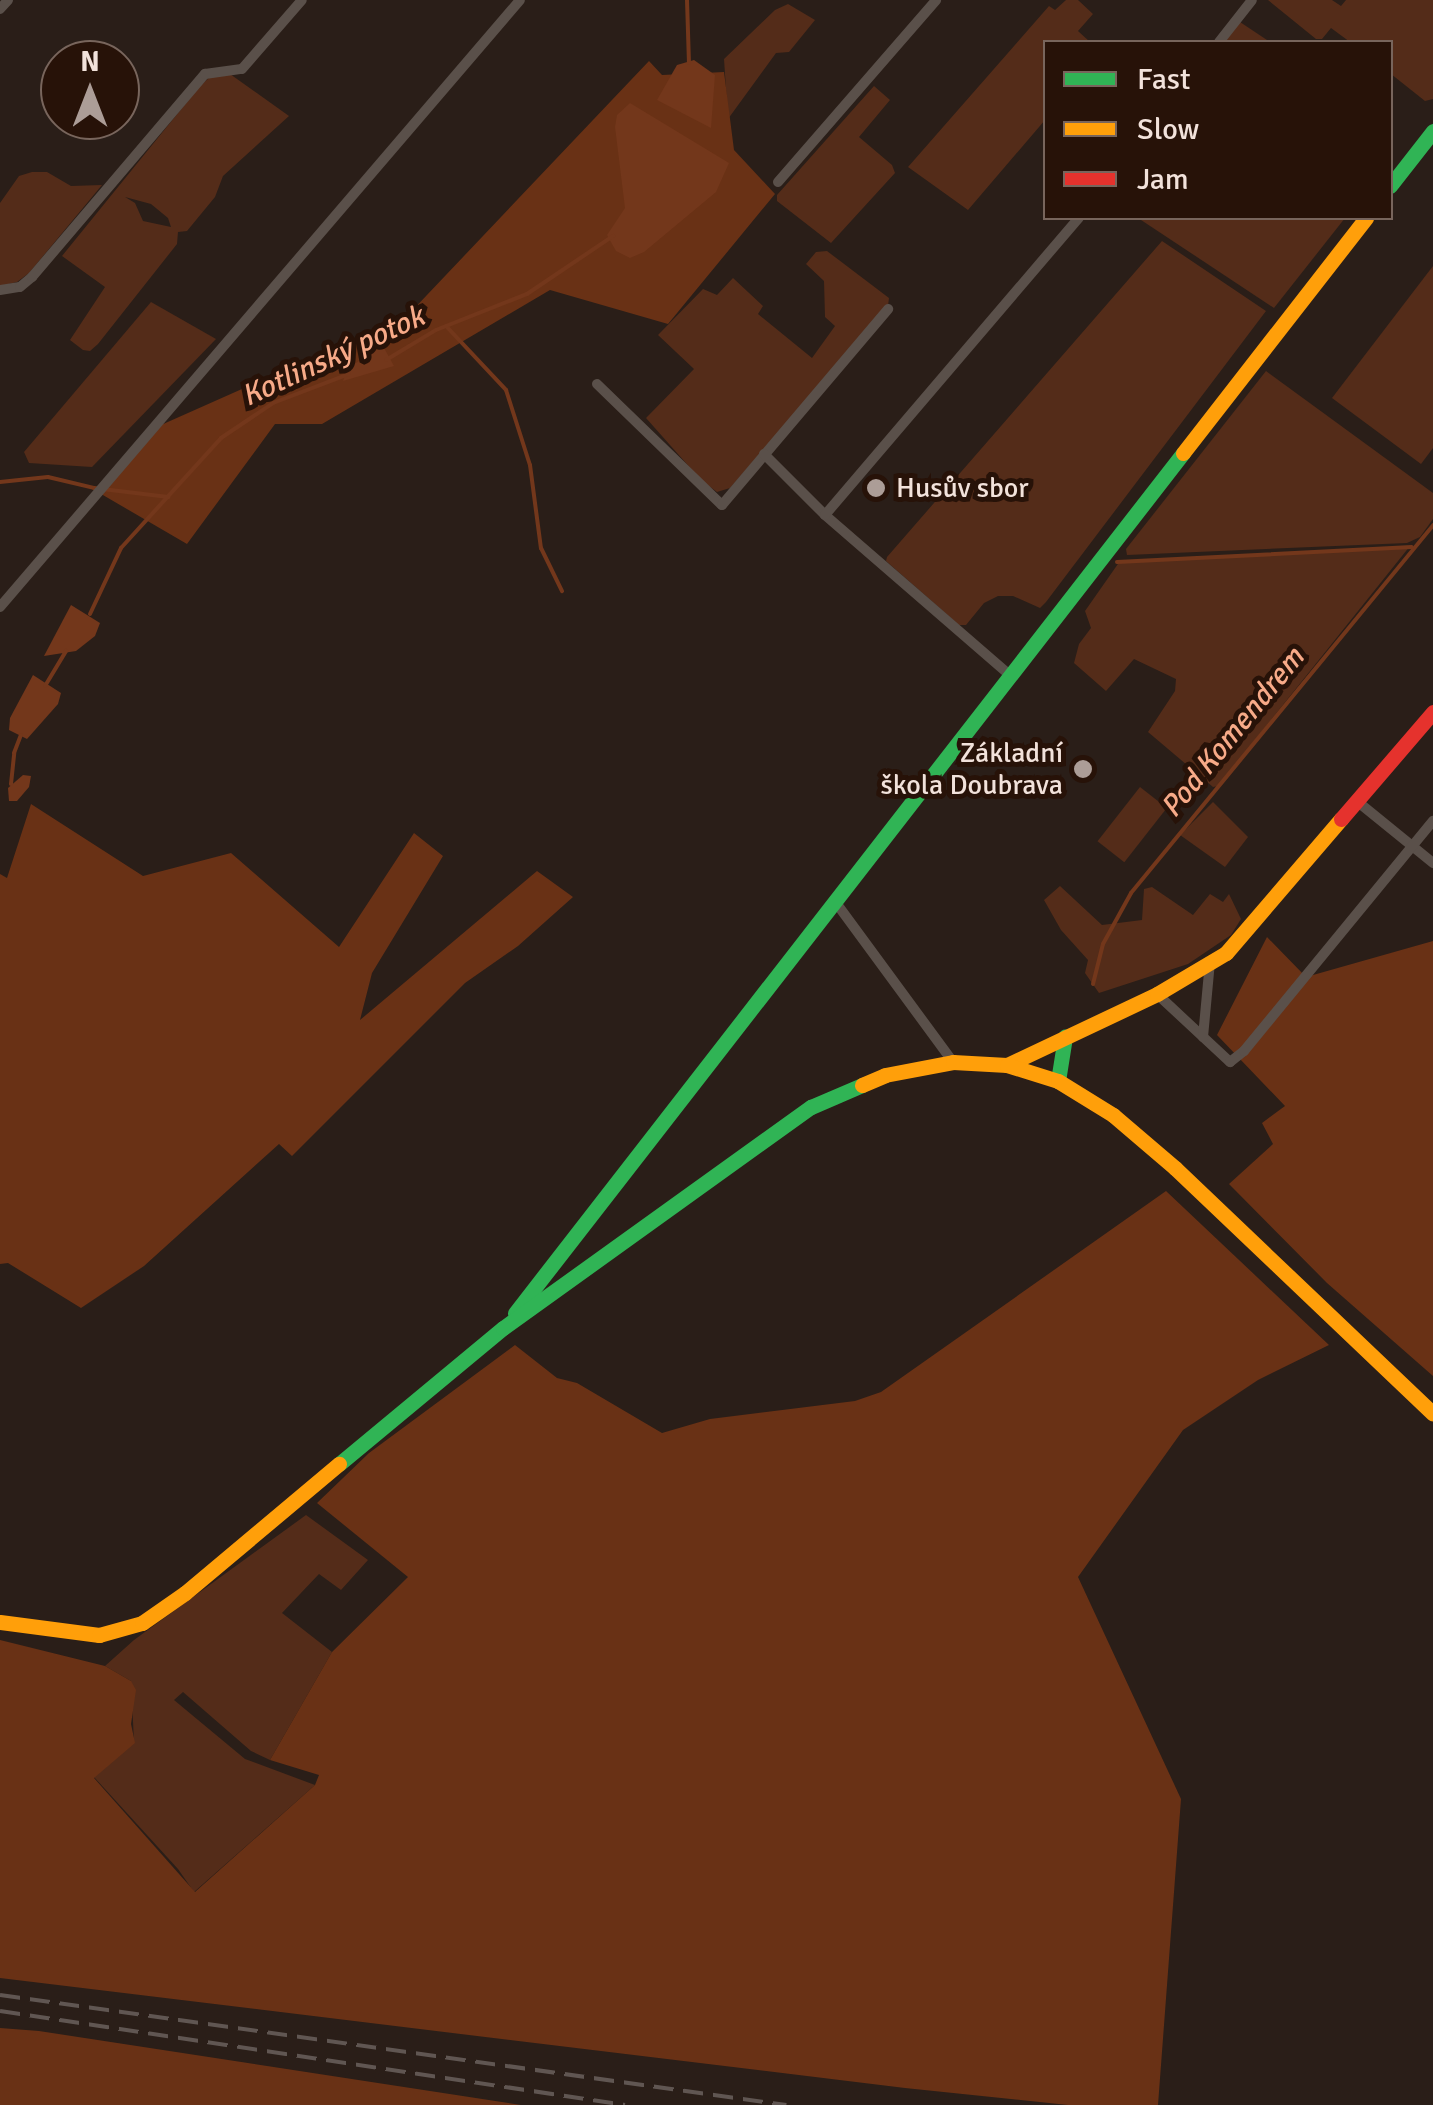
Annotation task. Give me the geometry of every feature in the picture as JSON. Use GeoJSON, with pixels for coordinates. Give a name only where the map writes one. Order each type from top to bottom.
{"type":"FeatureCollection","features":[{"type":"Feature","properties":{"kind":"street"},"geometry":{"type":"LineString","coordinates":[[0,9],[8,0]]}},
{"type":"Feature","properties":{"kind":"street"},"geometry":{"type":"LineString","coordinates":[[0,290],[20,287],[32,277],[205,74],[242,69],[302,0]]}},
{"type":"Feature","properties":{"kind":"street"},"geometry":{"type":"LineString","coordinates":[[0,607],[520,0]]}},
{"type":"Feature","properties":{"kind":"street"},"geometry":{"type":"LineString","coordinates":[[778,182],[936,0]]}},
{"type":"Feature","properties":{"kind":"street"},"geometry":{"type":"LineString","coordinates":[[1221,40],[1252,0]]}},
{"type":"Feature","properties":{"kind":"street"},"geometry":{"type":"LineString","coordinates":[[1393,182],[1433,131]]}},
{"type":"Feature","properties":{"kind":"street"},"geometry":{"type":"LineString","coordinates":[[825,515],[1077,220]]}},
{"type":"Feature","properties":{"kind":"street"},"geometry":{"type":"LineString","coordinates":[[504,1328],[1364,220]]}},
{"type":"Feature","properties":{"kind":"street"},"geometry":{"type":"LineString","coordinates":[[598,384],[722,505],[888,309]]}},
{"type":"Feature","properties":{"kind":"street"},"geometry":{"type":"LineString","coordinates":[[764,454],[825,515],[1012,677]]}},
{"type":"Feature","properties":{"kind":"street"},"geometry":{"type":"LineString","coordinates":[[1007,1065],[1157,994],[1226,953],[1433,712]]}},
{"type":"Feature","properties":{"kind":"street"},"geometry":{"type":"LineString","coordinates":[[1358,802],[1433,862]]}},
{"type":"Feature","properties":{"kind":"street"},"geometry":{"type":"LineString","coordinates":[[1157,994],[1230,1062],[1244,1052],[1433,820]]}},
{"type":"Feature","properties":{"kind":"street"},"geometry":{"type":"LineString","coordinates":[[834,900],[953,1062]]}},
{"type":"Feature","properties":{"kind":"street"},"geometry":{"type":"LineString","coordinates":[[1204,1037],[1210,962]]}},
{"type":"Feature","properties":{"kind":"street"},"geometry":{"type":"LineString","coordinates":[[1058,1081],[1065,1037]]}},
{"type":"Feature","properties":{"kind":"street"},"geometry":{"type":"LineString","coordinates":[[0,1622],[98,1635],[142,1623],[185,1593],[504,1328],[811,1106],[884,1076],[953,1062],[1007,1065],[1058,1081],[1112,1115],[1174,1168],[1433,1414]]}},
{"type":"Feature","properties":{"kind":"shaded area"},"geometry":{"type":"Polygon","coordinates":[[[1066,0],[1078,0],[1093,14],[1078,31],[1088,40],[1043,40],[1043,122],[968,210],[908,167],[1049,6],[1055,10],[1066,0]]]}},
{"type":"Feature","properties":{"kind":"shaded area"},"geometry":{"type":"Polygon","coordinates":[[[1268,0],[1332,0],[1341,6],[1346,0],[1433,0],[1433,99],[1425,101],[1393,76],[1393,40],[1347,40],[1331,28],[1322,39],[1316,39],[1268,0]]]}},
{"type":"Feature","properties":{"kind":"shaded area"},"geometry":{"type":"Polygon","coordinates":[[[788,4],[815,20],[789,52],[776,53],[728,119],[724,59],[775,10],[788,4]]]}},
{"type":"Feature","properties":{"kind":"shaded area"},"geometry":{"type":"Polygon","coordinates":[[[1240,22],[1267,40],[1226,40],[1240,22]]]}},
{"type":"Feature","properties":{"kind":"shaded area"},"geometry":{"type":"Polygon","coordinates":[[[694,60],[715,75],[711,128],[657,100],[677,65],[694,60]]]}},
{"type":"Feature","properties":{"kind":"shaded area"},"geometry":{"type":"Polygon","coordinates":[[[649,61],[662,75],[724,72],[734,150],[775,194],[668,324],[550,290],[322,424],[275,424],[187,544],[96,491],[161,425],[408,315],[649,61]]]}},
{"type":"Feature","properties":{"kind":"shaded area"},"geometry":{"type":"Polygon","coordinates":[[[230,74],[289,116],[223,176],[215,197],[187,231],[178,232],[177,244],[98,344],[90,351],[83,350],[70,340],[105,287],[62,256],[210,77],[230,74]],[[125,197],[135,203],[143,221],[171,227],[168,218],[151,204],[125,197]]]}},
{"type":"Feature","properties":{"kind":"shaded area"},"geometry":{"type":"Polygon","coordinates":[[[874,86],[890,100],[859,137],[892,165],[895,173],[831,243],[777,201],[777,195],[874,86]]]}},
{"type":"Feature","properties":{"kind":"shaded area"},"geometry":{"type":"Polygon","coordinates":[[[630,103],[729,163],[716,192],[644,252],[630,258],[616,251],[607,235],[625,208],[615,127],[617,115],[630,103]]]}},
{"type":"Feature","properties":{"kind":"shaded area"},"geometry":{"type":"Polygon","coordinates":[[[47,172],[71,186],[102,185],[29,273],[17,282],[0,286],[0,203],[19,176],[47,172]]]}},
{"type":"Feature","properties":{"kind":"shaded area"},"geometry":{"type":"Polygon","coordinates":[[[1141,220],[1343,220],[1274,308],[1141,220]]]}},
{"type":"Feature","properties":{"kind":"shaded area"},"geometry":{"type":"Polygon","coordinates":[[[1162,241],[1266,311],[1046,602],[1040,608],[1013,596],[998,596],[984,603],[966,625],[959,625],[886,561],[887,557],[1162,241]]]}},
{"type":"Feature","properties":{"kind":"shaded area"},"geometry":{"type":"Polygon","coordinates":[[[827,251],[889,298],[888,306],[730,488],[717,492],[701,480],[646,418],[694,369],[658,335],[703,289],[717,295],[733,278],[763,306],[758,314],[812,358],[835,326],[825,317],[824,281],[806,264],[816,252],[827,251]]]}},
{"type":"Feature","properties":{"kind":"shaded area"},"geometry":{"type":"Polygon","coordinates":[[[1433,266],[1433,448],[1421,464],[1332,398],[1433,266]]]}},
{"type":"Feature","properties":{"kind":"shaded area"},"geometry":{"type":"Polygon","coordinates":[[[151,302],[216,339],[92,467],[29,463],[24,452],[151,302]]]}},
{"type":"Feature","properties":{"kind":"shaded area"},"geometry":{"type":"Polygon","coordinates":[[[383,346],[394,366],[343,381],[348,368],[383,346]]]}},
{"type":"Feature","properties":{"kind":"shaded area"},"geometry":{"type":"Polygon","coordinates":[[[1266,371],[1433,493],[1433,519],[1420,537],[1407,543],[1127,555],[1126,549],[1266,371]]]}},
{"type":"Feature","properties":{"kind":"shaded area"},"geometry":{"type":"Polygon","coordinates":[[[1410,546],[1218,786],[1213,787],[1148,732],[1175,691],[1176,679],[1134,659],[1106,691],[1074,663],[1079,644],[1091,628],[1085,611],[1120,561],[1410,546]]]}},
{"type":"Feature","properties":{"kind":"shaded area"},"geometry":{"type":"Polygon","coordinates":[[[71,605],[100,623],[95,636],[76,651],[44,656],[71,605]]]}},
{"type":"Feature","properties":{"kind":"shaded area"},"geometry":{"type":"Polygon","coordinates":[[[33,675],[61,693],[58,704],[27,739],[9,730],[10,718],[33,675]]]}},
{"type":"Feature","properties":{"kind":"shaded area"},"geometry":{"type":"Polygon","coordinates":[[[23,775],[31,776],[29,787],[17,801],[9,801],[8,788],[23,775]]]}},
{"type":"Feature","properties":{"kind":"shaded area"},"geometry":{"type":"Polygon","coordinates":[[[1140,787],[1167,808],[1124,862],[1098,841],[1140,787]]]}},
{"type":"Feature","properties":{"kind":"shaded area"},"geometry":{"type":"Polygon","coordinates":[[[1213,802],[1248,837],[1225,867],[1180,835],[1213,802]]]}},
{"type":"Feature","properties":{"kind":"shaded area"},"geometry":{"type":"Polygon","coordinates":[[[31,804],[143,876],[231,853],[339,947],[414,833],[443,856],[372,973],[360,1020],[537,871],[573,897],[518,946],[465,983],[292,1156],[279,1144],[144,1266],[81,1308],[8,1263],[0,1264],[0,874],[7,878],[31,804]]]}},
{"type":"Feature","properties":{"kind":"shaded area"},"geometry":{"type":"Polygon","coordinates":[[[1060,886],[1102,925],[1142,920],[1144,889],[1152,887],[1193,915],[1210,894],[1223,902],[1229,894],[1241,919],[1231,935],[1188,964],[1099,993],[1085,973],[1088,960],[1061,930],[1044,900],[1060,886]]]}},
{"type":"Feature","properties":{"kind":"shaded area"},"geometry":{"type":"Polygon","coordinates":[[[1267,937],[1306,977],[1433,941],[1433,1376],[1327,1283],[1229,1184],[1273,1144],[1262,1123],[1285,1106],[1217,1035],[1267,937]]]}},
{"type":"Feature","properties":{"kind":"shaded area"},"geometry":{"type":"Polygon","coordinates":[[[1166,1191],[1329,1345],[1258,1380],[1183,1430],[1078,1577],[1181,1799],[1158,2105],[1068,2105],[905,2088],[0,1978],[0,1640],[105,1666],[131,1681],[136,1690],[131,1724],[135,1743],[94,1778],[195,1892],[315,1785],[319,1775],[270,1760],[332,1652],[408,1577],[317,1503],[369,1453],[515,1345],[557,1378],[577,1383],[662,1433],[710,1419],[855,1401],[881,1392],[1166,1191]]]}},
{"type":"Feature","properties":{"kind":"shaded area"},"geometry":{"type":"Polygon","coordinates":[[[306,1515],[368,1560],[341,1590],[319,1574],[282,1613],[332,1652],[270,1760],[251,1751],[183,1692],[174,1700],[245,1759],[315,1785],[194,1892],[178,1869],[94,1777],[134,1742],[131,1681],[105,1666],[134,1640],[306,1515]]]}},
{"type":"Feature","properties":{"kind":"shaded area"},"geometry":{"type":"Polygon","coordinates":[[[0,2028],[39,2031],[521,2105],[0,2105],[0,2028]]]}},
{"type":"Feature","properties":{"kind":"waterway","name":"Kotlinský potok"},"geometry":{"type":"LineString","coordinates":[[687,0],[689,63]]}},
{"type":"Feature","properties":{"kind":"waterway","name":"Kotlinský potok"},"geometry":{"type":"LineString","coordinates":[[386,360],[436,330],[527,294],[613,236]]}},
{"type":"Feature","properties":{"kind":"waterway"},"geometry":{"type":"LineString","coordinates":[[446,326],[506,390],[530,465],[541,548],[562,591]]}},
{"type":"Feature","properties":{"kind":"waterway","name":"Kotlinský potok"},"geometry":{"type":"LineString","coordinates":[[90,614],[121,548],[221,438],[273,403],[349,374]]}},
{"type":"Feature","properties":{"kind":"waterway"},"geometry":{"type":"LineString","coordinates":[[0,482],[48,477],[94,488],[168,497]]}},
{"type":"Feature","properties":{"kind":"waterway","name":"Pod Komendrem"},"geometry":{"type":"LineString","coordinates":[[1093,984],[1103,944],[1131,893],[1433,525]]}},
{"type":"Feature","properties":{"kind":"waterway"},"geometry":{"type":"LineString","coordinates":[[1117,562],[1412,547]]}},
{"type":"Feature","properties":{"kind":"waterway","name":"Kotlinský potok"},"geometry":{"type":"LineString","coordinates":[[45,686],[66,651]]}},
{"type":"Feature","properties":{"kind":"waterway","name":"Kotlinský potok"},"geometry":{"type":"LineString","coordinates":[[11,784],[14,753],[21,735]]}},
{"type":"Feature","properties":{"kind":"railway"},"geometry":{"type":"LineString","coordinates":[[0,1995],[786,2105]]}},
{"type":"Feature","properties":{"kind":"railway"},"geometry":{"type":"LineString","coordinates":[[0,2011],[625,2105]]}},
{"type":"Feature","properties":{"kind":"traffic: fast"},"geometry":{"type":"LineString","coordinates":[[1393,182],[1433,131]]}},
{"type":"Feature","properties":{"kind":"traffic: fast"},"geometry":{"type":"LineString","coordinates":[[515,1313],[1183,453]]}},
{"type":"Feature","properties":{"kind":"traffic: fast"},"geometry":{"type":"LineString","coordinates":[[1058,1081],[1065,1037]]}},
{"type":"Feature","properties":{"kind":"traffic: fast"},"geometry":{"type":"LineString","coordinates":[[339,1464],[503,1328],[811,1107],[862,1085]]}},
{"type":"Feature","properties":{"kind":"traffic: slow"},"geometry":{"type":"LineString","coordinates":[[1183,453],[1364,220]]}},
{"type":"Feature","properties":{"kind":"traffic: slow"},"geometry":{"type":"LineString","coordinates":[[1007,1065],[1157,994],[1226,953],[1341,819]]}},
{"type":"Feature","properties":{"kind":"traffic: slow"},"geometry":{"type":"LineString","coordinates":[[862,1085],[885,1075],[953,1062],[1007,1065],[1058,1081],[1113,1115],[1175,1168],[1433,1414]]}},
{"type":"Feature","properties":{"kind":"traffic: slow"},"geometry":{"type":"LineString","coordinates":[[0,1622],[99,1635],[142,1623],[185,1593],[339,1464]]}},
{"type":"Feature","properties":{"kind":"traffic: jam"},"geometry":{"type":"LineString","coordinates":[[1341,819],[1433,712]]}},
{"type":"Feature","properties":{"kind":"place","name":"Husův sbor"},"geometry":{"type":"Point","coordinates":[876,488]}},
{"type":"Feature","properties":{"kind":"place","name":"Základní škola Doubrava"},"geometry":{"type":"Point","coordinates":[1083,769]}}]}
